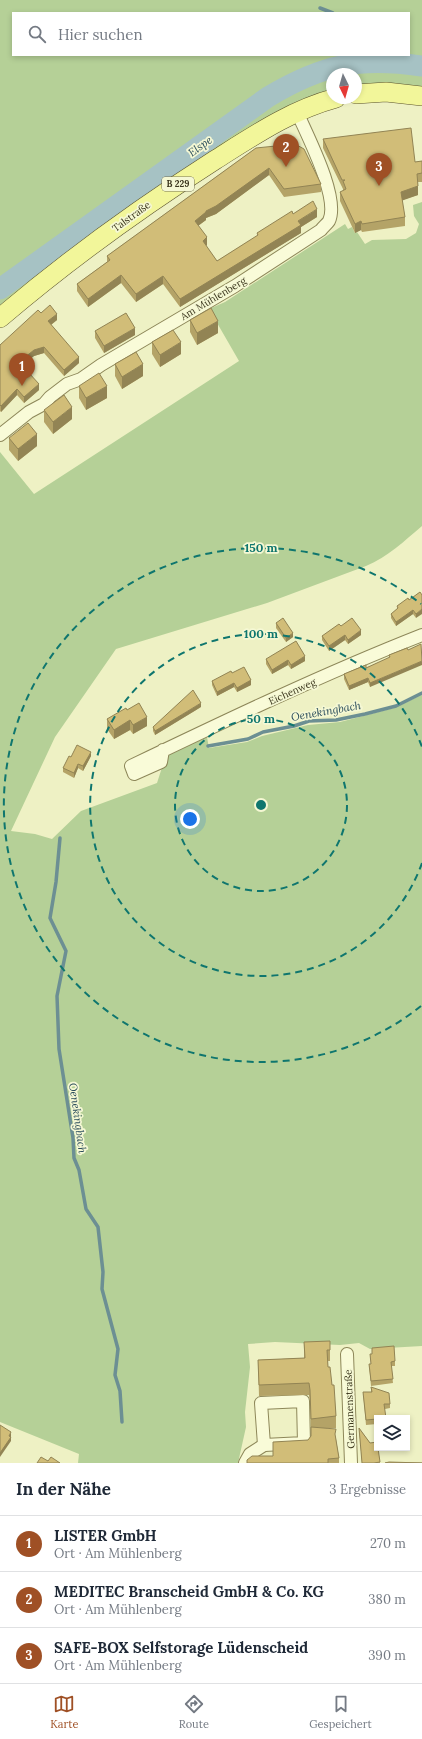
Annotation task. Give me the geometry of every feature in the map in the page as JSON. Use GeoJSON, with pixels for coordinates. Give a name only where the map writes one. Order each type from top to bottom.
{"type":"FeatureCollection","features":[{"type":"Feature","properties":{"kind":"main road"},"geometry":{"type":"LineString","coordinates":[[362,94],[386,92],[422,96]]}},
{"type":"Feature","properties":{"kind":"main road","name":"Talstraße"},"geometry":{"type":"LineString","coordinates":[[0,318],[82,252],[160,195],[264,128],[297,112],[326,102]]}},
{"type":"Feature","properties":{"kind":"street","name":"Am Mühlenberg"},"geometry":{"type":"LineString","coordinates":[[0,435],[30,412],[44,404],[50,397],[67,384],[81,379],[92,370],[235,286],[326,225],[330,215],[331,194],[297,112]]}},
{"type":"Feature","properties":{"kind":"street","name":"Eichenweg"},"geometry":{"type":"LineString","coordinates":[[163,750],[234,717],[422,635]]}},
{"type":"Feature","properties":{"kind":"street","name":"Germanenstraße"},"geometry":{"type":"LineString","coordinates":[[347,1354],[351,1463]]}},
{"type":"Feature","properties":{"kind":"street"},"geometry":{"type":"LineString","coordinates":[[245,1463],[250,1454],[264,1445],[304,1443],[302,1401],[261,1403],[264,1445]]}},
{"type":"Feature","properties":{"kind":"green space"},"geometry":{"type":"Polygon","coordinates":[[[0,0],[422,0],[422,87],[362,87],[362,68],[326,68],[326,96],[0,308],[0,0]]]}},
{"type":"Feature","properties":{"kind":"green space"},"geometry":{"type":"Polygon","coordinates":[[[422,202],[422,526],[389,553],[366,566],[267,603],[116,649],[55,737],[11,831],[35,834],[52,839],[81,811],[157,783],[166,755],[207,737],[209,748],[247,742],[262,736],[308,725],[340,722],[394,708],[422,695],[422,1346],[370,1349],[359,1343],[340,1345],[275,1342],[248,1344],[250,1367],[245,1412],[246,1427],[238,1463],[78,1463],[79,1454],[0,1422],[0,452],[34,494],[239,361],[209,309],[225,302],[345,224],[348,229],[352,227],[355,233],[357,232],[365,244],[372,240],[406,239],[416,233],[419,224],[414,216],[413,205],[422,202]]]}},
{"type":"Feature","properties":{"kind":"building"},"geometry":{"type":"Polygon","coordinates":[[[411,128],[415,162],[422,161],[422,173],[417,174],[418,186],[401,192],[405,217],[362,224],[361,221],[355,224],[340,192],[346,189],[343,181],[345,180],[342,180],[323,139],[411,128]]]}},
{"type":"Feature","properties":{"kind":"building"},"geometry":{"type":"Polygon","coordinates":[[[295,144],[304,149],[321,184],[284,189],[269,168],[216,206],[206,211],[195,221],[207,237],[203,241],[217,261],[292,211],[293,214],[313,201],[317,209],[298,221],[301,225],[180,299],[163,276],[136,294],[121,275],[88,299],[77,284],[110,260],[107,256],[256,148],[295,144]]]}},
{"type":"Feature","properties":{"kind":"building"},"geometry":{"type":"Polygon","coordinates":[[[50,305],[57,314],[48,321],[79,357],[64,370],[44,347],[34,350],[19,362],[39,384],[24,397],[17,389],[1,406],[0,345],[38,310],[41,313],[50,305]]]}},
{"type":"Feature","properties":{"kind":"building"},"geometry":{"type":"Polygon","coordinates":[[[211,308],[218,321],[197,333],[190,320],[211,308]]]}},
{"type":"Feature","properties":{"kind":"building"},"geometry":{"type":"Polygon","coordinates":[[[126,313],[135,328],[104,346],[95,331],[126,313]]]}},
{"type":"Feature","properties":{"kind":"building"},"geometry":{"type":"Polygon","coordinates":[[[173,330],[181,342],[160,355],[152,342],[173,330]]]}},
{"type":"Feature","properties":{"kind":"building"},"geometry":{"type":"Polygon","coordinates":[[[136,352],[143,364],[122,377],[115,364],[136,352]]]}},
{"type":"Feature","properties":{"kind":"building"},"geometry":{"type":"Polygon","coordinates":[[[99,373],[107,386],[86,398],[79,386],[99,373]]]}},
{"type":"Feature","properties":{"kind":"building"},"geometry":{"type":"Polygon","coordinates":[[[64,395],[72,407],[53,422],[44,410],[64,395]]]}},
{"type":"Feature","properties":{"kind":"building"},"geometry":{"type":"Polygon","coordinates":[[[28,423],[37,434],[18,449],[9,438],[28,423]]]}},
{"type":"Feature","properties":{"kind":"building"},"geometry":{"type":"Polygon","coordinates":[[[420,592],[422,595],[422,609],[416,614],[413,610],[396,622],[391,614],[398,608],[397,606],[420,592]]]}},
{"type":"Feature","properties":{"kind":"building"},"geometry":{"type":"Polygon","coordinates":[[[283,618],[293,633],[286,638],[276,623],[283,618]]]}},
{"type":"Feature","properties":{"kind":"building"},"geometry":{"type":"Polygon","coordinates":[[[352,618],[361,630],[348,640],[345,635],[329,646],[322,636],[339,624],[341,626],[352,618]]]}},
{"type":"Feature","properties":{"kind":"building"},"geometry":{"type":"Polygon","coordinates":[[[296,641],[305,656],[291,665],[288,660],[272,670],[266,659],[296,641]]]}},
{"type":"Feature","properties":{"kind":"building"},"geometry":{"type":"Polygon","coordinates":[[[421,644],[422,661],[370,683],[368,678],[349,686],[344,674],[366,665],[366,668],[390,657],[389,655],[407,648],[408,650],[421,644]]]}},
{"type":"Feature","properties":{"kind":"building"},"geometry":{"type":"Polygon","coordinates":[[[244,667],[251,680],[237,688],[234,683],[217,692],[212,681],[231,671],[232,673],[244,667]]]}},
{"type":"Feature","properties":{"kind":"building"},"geometry":{"type":"Polygon","coordinates":[[[193,690],[201,703],[155,731],[153,727],[193,690]]]}},
{"type":"Feature","properties":{"kind":"building"},"geometry":{"type":"Polygon","coordinates":[[[139,703],[147,717],[133,725],[130,720],[114,730],[107,719],[126,708],[127,710],[139,703]]]}},
{"type":"Feature","properties":{"kind":"building"},"geometry":{"type":"Polygon","coordinates":[[[77,745],[91,752],[83,766],[78,764],[74,773],[63,768],[77,745]]]}},
{"type":"Feature","properties":{"kind":"building"},"geometry":{"type":"Polygon","coordinates":[[[330,1341],[330,1350],[327,1350],[328,1367],[330,1367],[332,1385],[334,1385],[336,1416],[311,1419],[309,1383],[259,1385],[258,1360],[305,1358],[304,1342],[330,1341]]]}},
{"type":"Feature","properties":{"kind":"building"},"geometry":{"type":"Polygon","coordinates":[[[394,1346],[395,1361],[391,1362],[393,1379],[371,1381],[369,1364],[371,1364],[370,1354],[372,1354],[372,1348],[394,1346]]]}},
{"type":"Feature","properties":{"kind":"building"},"geometry":{"type":"Polygon","coordinates":[[[371,1387],[389,1393],[390,1404],[384,1404],[386,1415],[374,1415],[374,1419],[366,1420],[363,1392],[372,1392],[371,1387]]]}},
{"type":"Feature","properties":{"kind":"building"},"geometry":{"type":"Polygon","coordinates":[[[0,1425],[11,1432],[9,1436],[11,1437],[0,1453],[0,1425]]]}},
{"type":"Feature","properties":{"kind":"building"},"geometry":{"type":"Polygon","coordinates":[[[311,1427],[336,1429],[335,1434],[339,1458],[328,1459],[328,1463],[247,1463],[247,1460],[252,1456],[273,1456],[273,1442],[308,1440],[311,1436],[311,1427]]]}},
{"type":"Feature","properties":{"kind":"building"},"geometry":{"type":"Polygon","coordinates":[[[359,1428],[370,1443],[374,1442],[374,1451],[378,1451],[380,1462],[362,1463],[359,1428]]]}},
{"type":"Feature","properties":{"kind":"building"},"geometry":{"type":"Polygon","coordinates":[[[41,1457],[48,1461],[51,1457],[60,1463],[37,1463],[41,1457]]]}},
{"type":"Feature","properties":{"kind":"building"},"geometry":{"type":"Polygon","coordinates":[[[389,1462],[422,1463],[385,1463],[389,1462]]]}},
{"type":"Feature","properties":{"kind":"waterway"},"geometry":{"type":"LineString","coordinates":[[320,8],[330,12]]}},
{"type":"Feature","properties":{"kind":"waterway","name":"Elspe"},"geometry":{"type":"LineString","coordinates":[[392,56],[393,62]]}},
{"type":"Feature","properties":{"kind":"waterway","name":"Elspe"},"geometry":{"type":"LineString","coordinates":[[0,289],[268,97],[288,86],[324,70],[360,63],[400,63],[422,66]]}},
{"type":"Feature","properties":{"kind":"waterway","name":"Oenekingbach"},"geometry":{"type":"LineString","coordinates":[[208,746],[248,739],[263,732],[294,726],[309,721],[336,720],[365,714],[396,706],[422,693]]}},
{"type":"Feature","properties":{"kind":"waterway","name":"Oenekingbach"},"geometry":{"type":"LineString","coordinates":[[60,838],[56,882],[50,918],[66,951],[57,996],[59,1049],[73,1138],[74,1158],[79,1170],[86,1209],[98,1227],[103,1272],[102,1289],[118,1349],[115,1375],[120,1391],[122,1422]]}},
{"type":"Feature","properties":{"kind":"place","name":"MEDITEC Branscheid GmbH & Co. KG"},"geometry":{"type":"Point","coordinates":[286,167]}},
{"type":"Feature","properties":{"kind":"place","name":"SAFE-BOX Selfstorage Lüdenscheid"},"geometry":{"type":"Point","coordinates":[379,186]}},
{"type":"Feature","properties":{"kind":"place","name":"LISTER GmbH"},"geometry":{"type":"Point","coordinates":[22,386]}}]}
